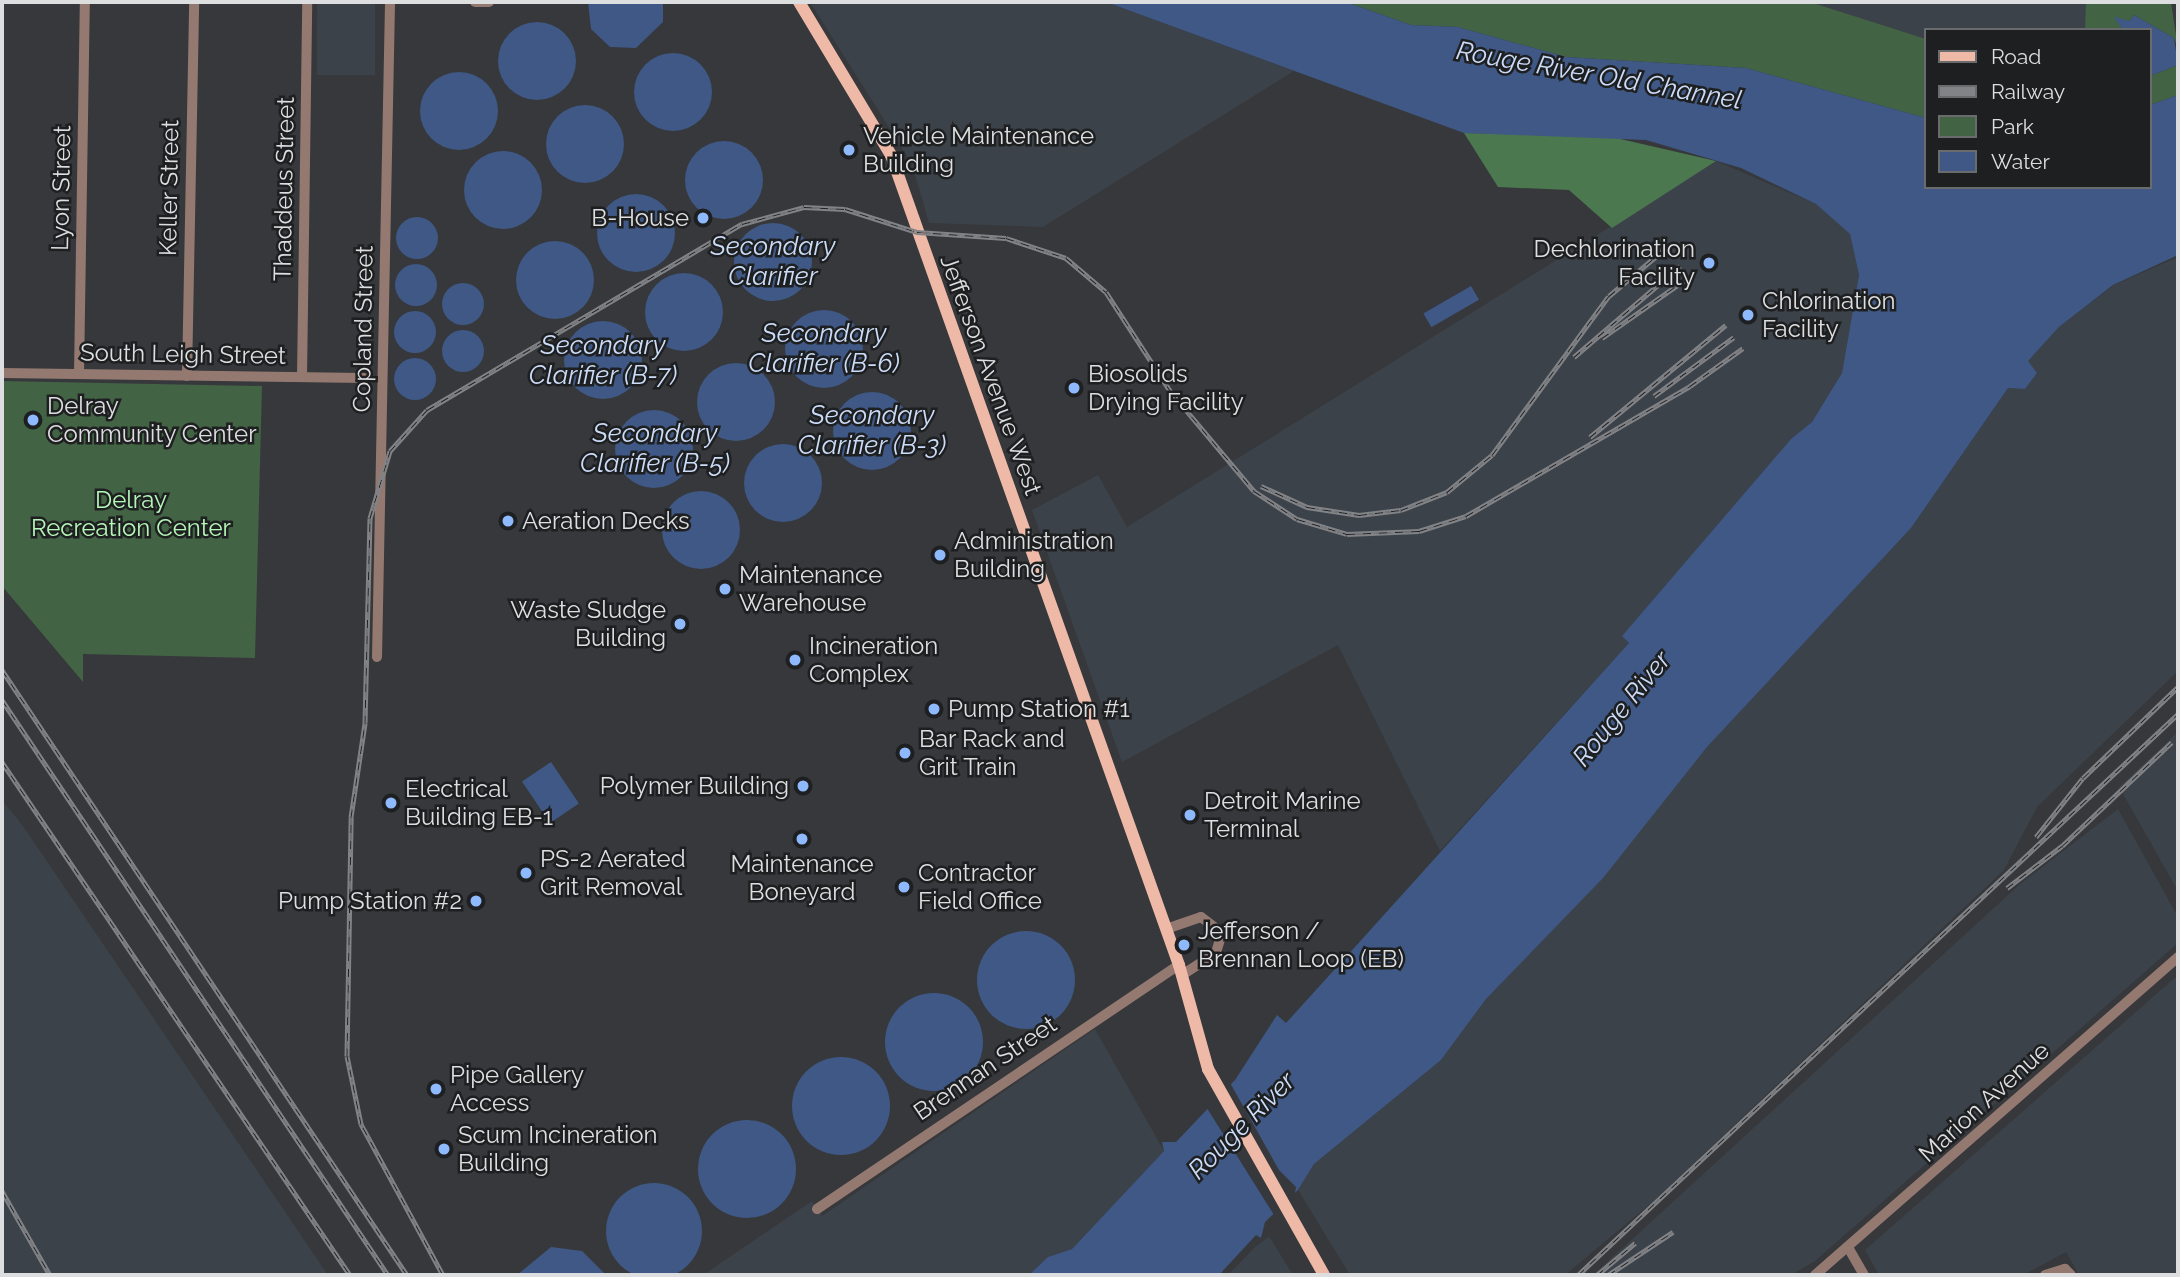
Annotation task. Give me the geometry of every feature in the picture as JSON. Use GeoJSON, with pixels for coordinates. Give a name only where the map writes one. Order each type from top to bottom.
{"type":"FeatureCollection","features":[{"type":"Feature","properties":{"kind":"main road","name":"Jefferson Avenue West"},"geometry":{"type":"LineString","coordinates":[[799,2],[891,155],[1166,929],[1216,1088],[1282,1207],[1324,1275]]}},
{"type":"Feature","properties":{"kind":"street","name":"Lyon Street"},"geometry":{"type":"LineString","coordinates":[[79,374],[85,2]]}},
{"type":"Feature","properties":{"kind":"street","name":"Keller Street"},"geometry":{"type":"LineString","coordinates":[[187,376],[194,2]]}},
{"type":"Feature","properties":{"kind":"street","name":"Thaddeus Street"},"geometry":{"type":"LineString","coordinates":[[302,377],[307,2]]}},
{"type":"Feature","properties":{"kind":"street","name":"Copland Street"},"geometry":{"type":"LineString","coordinates":[[377,657],[390,2]]}},
{"type":"Feature","properties":{"kind":"street","name":"South Leigh Street"},"geometry":{"type":"LineString","coordinates":[[2,373],[364,378]]}},
{"type":"Feature","properties":{"kind":"street","name":"Brennan Street"},"geometry":{"type":"LineString","coordinates":[[817,1209],[1180,970],[1216,953],[1222,933],[1201,917],[1166,929]]}},
{"type":"Feature","properties":{"kind":"street","name":"Marion Avenue"},"geometry":{"type":"LineString","coordinates":[[1815,1275],[1849,1249],[2178,957]]}},
{"type":"Feature","properties":{"kind":"street"},"geometry":{"type":"LineString","coordinates":[[1849,1249],[1864,1275]]}},
{"type":"Feature","properties":{"kind":"street"},"geometry":{"type":"LineString","coordinates":[[2045,1275],[2060,1269],[2071,1275]]}},
{"type":"Feature","properties":{"kind":"shaded area"},"geometry":{"type":"Polygon","coordinates":[[[317,2],[375,2],[375,75],[317,75],[317,2]]]}},
{"type":"Feature","properties":{"kind":"shaded area"},"geometry":{"type":"Polygon","coordinates":[[[810,2],[1106,2],[1294,71],[1043,227],[929,223],[912,164],[810,2]]]}},
{"type":"Feature","properties":{"kind":"shaded area"},"geometry":{"type":"Polygon","coordinates":[[[1810,2],[2086,2],[2089,10],[2085,28],[1924,28],[1924,38],[1810,2]]]}},
{"type":"Feature","properties":{"kind":"shaded area"},"geometry":{"type":"Polygon","coordinates":[[[1716,161],[1816,204],[1850,234],[1859,275],[1842,373],[1812,422],[1791,439],[1622,636],[1629,643],[1440,851],[1338,645],[1122,762],[1032,510],[1098,475],[1127,527],[1716,161]]]}},
{"type":"Feature","properties":{"kind":"shaded area"},"geometry":{"type":"Polygon","coordinates":[[[2178,257],[2178,671],[2037,807],[2004,870],[1656,1199],[1565,1275],[1350,1275],[1298,1190],[1314,1164],[1441,1060],[1486,999],[1602,878],[1707,747],[1911,528],[2008,388],[2025,389],[2037,373],[2027,362],[2059,327],[2114,285],[2178,257]]]}},
{"type":"Feature","properties":{"kind":"shaded area"},"geometry":{"type":"Polygon","coordinates":[[[2178,732],[2178,891],[2119,787],[2178,732]]]}},
{"type":"Feature","properties":{"kind":"shaded area"},"geometry":{"type":"Polygon","coordinates":[[[2,800],[23,826],[328,1275],[2,1275],[2,800]]]}},
{"type":"Feature","properties":{"kind":"shaded area"},"geometry":{"type":"Polygon","coordinates":[[[2118,809],[2178,917],[2178,943],[1815,1261],[1791,1275],[1593,1275],[2019,885],[2118,809]]]}},
{"type":"Feature","properties":{"kind":"shaded area"},"geometry":{"type":"Polygon","coordinates":[[[2178,975],[2178,1275],[2079,1275],[2066,1252],[2023,1275],[1879,1275],[1865,1250],[2178,975]]]}},
{"type":"Feature","properties":{"kind":"shaded area"},"geometry":{"type":"Polygon","coordinates":[[[1095,1029],[1164,1151],[1072,1249],[1048,1257],[1029,1275],[703,1275],[812,1201],[822,1216],[1095,1029]]]}},
{"type":"Feature","properties":{"kind":"shaded area"},"geometry":{"type":"Polygon","coordinates":[[[1269,1236],[1293,1275],[1228,1275],[1255,1247],[1269,1236]]]}},
{"type":"Feature","properties":{"kind":"green space"},"geometry":{"type":"Polygon","coordinates":[[[1346,2],[1810,2],[1924,38],[1924,117],[1746,68],[1566,57],[1458,27],[1411,25],[1346,2]]]}},
{"type":"Feature","properties":{"kind":"green space"},"geometry":{"type":"Polygon","coordinates":[[[2086,2],[2171,2],[2178,49],[2174,38],[2134,15],[2130,21],[2115,18],[2122,28],[2085,28],[2086,2]]]}},
{"type":"Feature","properties":{"kind":"green space"},"geometry":{"type":"Polygon","coordinates":[[[2178,65],[2178,95],[2152,104],[2152,75],[2178,65]]]}},
{"type":"Feature","properties":{"kind":"green space"},"geometry":{"type":"Polygon","coordinates":[[[1464,133],[1603,135],[1716,161],[1612,228],[1569,190],[1498,187],[1464,133]]]}},
{"type":"Feature","properties":{"kind":"green space","name":"Delray Recreation Center"},"geometry":{"type":"Polygon","coordinates":[[[2,381],[262,386],[255,658],[83,654],[83,682],[2,586],[2,381]]]}},
{"type":"Feature","properties":{"kind":"water"},"geometry":{"type":"Polygon","coordinates":[[[588,2],[663,2],[663,22],[636,48],[610,47],[591,29],[588,2]]]}},
{"type":"Feature","properties":{"kind":"water","name":"Rouge River"},"geometry":{"type":"Polygon","coordinates":[[[1106,2],[1346,2],[1411,25],[1458,27],[1566,57],[1746,68],[1924,117],[1924,189],[2152,189],[2152,104],[2178,95],[2178,255],[2113,285],[2059,327],[2028,361],[2037,373],[2025,389],[2008,388],[1911,528],[1707,747],[1603,878],[1486,999],[1441,1060],[1314,1164],[1298,1190],[1265,1222],[1261,1238],[1256,1235],[1219,1275],[1029,1275],[1048,1257],[1072,1249],[1164,1151],[1162,1142],[1176,1142],[1235,1080],[1277,1015],[1286,1023],[1629,643],[1622,636],[1791,439],[1812,422],[1842,373],[1859,275],[1850,234],[1816,204],[1741,168],[1646,140],[1464,133],[1106,2]]]}},
{"type":"Feature","properties":{"kind":"water"},"geometry":{"type":"Polygon","coordinates":[[[2134,15],[2174,38],[2178,65],[2152,75],[2152,28],[2122,28],[2114,17],[2130,21],[2134,15]]]}},
{"type":"Feature","properties":{"kind":"water"},"geometry":{"type":"Polygon","coordinates":[[[537,22],[552,25],[569,39],[576,61],[573,76],[559,93],[537,100],[522,97],[505,83],[498,61],[501,46],[515,29],[537,22]]]}},
{"type":"Feature","properties":{"kind":"water"},"geometry":{"type":"Polygon","coordinates":[[[673,53],[688,56],[705,70],[712,92],[709,107],[695,124],[673,131],[658,128],[641,114],[634,92],[637,77],[651,60],[673,53]]]}},
{"type":"Feature","properties":{"kind":"water"},"geometry":{"type":"Polygon","coordinates":[[[459,72],[474,75],[491,89],[498,111],[495,126],[481,143],[459,150],[444,147],[427,133],[420,111],[423,96],[437,79],[459,72]]]}},
{"type":"Feature","properties":{"kind":"water"},"geometry":{"type":"Polygon","coordinates":[[[585,105],[600,108],[617,122],[624,144],[621,159],[607,176],[585,183],[570,180],[553,166],[546,144],[549,129],[563,112],[585,105]]]}},
{"type":"Feature","properties":{"kind":"water","name":"Secondary Clarifier"},"geometry":{"type":"Polygon","coordinates":[[[724,141],[739,144],[756,158],[763,180],[760,195],[746,212],[724,219],[709,216],[692,202],[685,180],[688,165],[702,148],[724,141]]]}},
{"type":"Feature","properties":{"kind":"water"},"geometry":{"type":"Polygon","coordinates":[[[503,151],[518,154],[535,168],[542,190],[539,205],[525,222],[503,229],[488,226],[471,212],[464,190],[467,175],[481,158],[503,151]]]}},
{"type":"Feature","properties":{"kind":"water","name":"Secondary Clarifier"},"geometry":{"type":"Polygon","coordinates":[[[636,194],[651,197],[668,211],[675,233],[672,248],[658,265],[636,272],[621,269],[604,255],[597,233],[600,218],[614,201],[636,194]]]}},
{"type":"Feature","properties":{"kind":"water"},"geometry":{"type":"Polygon","coordinates":[[[417,217],[432,223],[438,238],[432,253],[417,259],[402,253],[396,238],[402,223],[417,217]]]}},
{"type":"Feature","properties":{"kind":"water","name":"Secondary Clarifier"},"geometry":{"type":"Polygon","coordinates":[[[773,223],[788,226],[805,240],[812,262],[809,277],[795,294],[773,301],[758,298],[741,284],[734,262],[737,247],[751,230],[773,223]]]}},
{"type":"Feature","properties":{"kind":"water"},"geometry":{"type":"Polygon","coordinates":[[[555,241],[570,244],[582,253],[591,265],[594,280],[591,295],[582,307],[570,316],[555,319],[540,316],[528,307],[519,295],[516,280],[519,265],[528,253],[540,244],[555,241]]]}},
{"type":"Feature","properties":{"kind":"water"},"geometry":{"type":"Polygon","coordinates":[[[416,264],[431,270],[437,285],[431,300],[416,306],[401,300],[395,285],[401,270],[416,264]]]}},
{"type":"Feature","properties":{"kind":"water","name":"Secondary Clarifier"},"geometry":{"type":"Polygon","coordinates":[[[684,273],[699,276],[716,290],[723,312],[720,327],[706,344],[684,351],[669,348],[652,334],[645,312],[648,297],[662,280],[684,273]]]}},
{"type":"Feature","properties":{"kind":"water"},"geometry":{"type":"Polygon","coordinates":[[[463,283],[478,289],[484,304],[478,319],[463,325],[448,319],[442,304],[448,289],[463,283]]]}},
{"type":"Feature","properties":{"kind":"water"},"geometry":{"type":"Polygon","coordinates":[[[1471,286],[1479,300],[1431,327],[1423,314],[1471,286]]]}},
{"type":"Feature","properties":{"kind":"water","name":"Secondary Clarifier (B-6)"},"geometry":{"type":"Polygon","coordinates":[[[824,310],[839,313],[856,327],[863,349],[860,364],[846,381],[824,388],[809,385],[792,371],[785,349],[788,334],[802,317],[824,310]]]}},
{"type":"Feature","properties":{"kind":"water"},"geometry":{"type":"Polygon","coordinates":[[[415,311],[430,317],[436,332],[430,347],[415,353],[400,347],[394,332],[400,317],[415,311]]]}},
{"type":"Feature","properties":{"kind":"water","name":"Secondary Clarifier (B-7)"},"geometry":{"type":"Polygon","coordinates":[[[603,321],[618,324],[635,338],[642,360],[639,375],[625,392],[603,399],[588,396],[571,382],[564,360],[567,345],[581,328],[603,321]]]}},
{"type":"Feature","properties":{"kind":"water"},"geometry":{"type":"Polygon","coordinates":[[[463,330],[478,336],[484,351],[478,366],[463,372],[448,366],[442,351],[448,336],[463,330]]]}},
{"type":"Feature","properties":{"kind":"water"},"geometry":{"type":"Polygon","coordinates":[[[415,358],[430,364],[436,379],[430,394],[415,400],[400,394],[394,379],[400,364],[415,358]]]}},
{"type":"Feature","properties":{"kind":"water","name":"Secondary Clarifier (B-5)"},"geometry":{"type":"Polygon","coordinates":[[[736,363],[751,366],[768,380],[775,402],[772,417],[758,434],[736,441],[721,438],[704,424],[697,402],[700,387],[714,370],[736,363]]]}},
{"type":"Feature","properties":{"kind":"water","name":"Secondary Clarifier (B-3)"},"geometry":{"type":"Polygon","coordinates":[[[872,392],[887,395],[904,409],[911,431],[908,446],[894,463],[872,470],[857,467],[840,453],[833,431],[836,416],[850,399],[872,392]]]}},
{"type":"Feature","properties":{"kind":"water","name":"Secondary Clarifier (B-5)"},"geometry":{"type":"Polygon","coordinates":[[[654,410],[669,413],[686,427],[693,449],[690,464],[676,481],[654,488],[639,485],[622,471],[615,449],[618,434],[632,417],[654,410]]]}},
{"type":"Feature","properties":{"kind":"water"},"geometry":{"type":"Polygon","coordinates":[[[783,444],[798,447],[815,461],[822,483],[819,498],[805,515],[783,522],[768,519],[751,505],[744,483],[747,468],[761,451],[783,444]]]}},
{"type":"Feature","properties":{"kind":"water"},"geometry":{"type":"Polygon","coordinates":[[[701,491],[716,494],[733,508],[740,530],[737,545],[723,562],[701,569],[686,566],[669,552],[662,530],[665,515],[679,498],[701,491]]]}},
{"type":"Feature","properties":{"kind":"water"},"geometry":{"type":"Polygon","coordinates":[[[551,762],[579,803],[550,823],[522,782],[551,762]]]}},
{"type":"Feature","properties":{"kind":"water"},"geometry":{"type":"Polygon","coordinates":[[[1026,931],[1045,935],[1060,946],[1071,961],[1075,980],[1071,999],[1060,1014],[1045,1025],[1026,1029],[1007,1025],[992,1014],[981,999],[977,980],[981,961],[992,946],[1007,935],[1026,931]]]}},
{"type":"Feature","properties":{"kind":"water"},"geometry":{"type":"Polygon","coordinates":[[[934,993],[953,997],[968,1008],[979,1023],[983,1042],[979,1061],[968,1076],[953,1087],[934,1091],[915,1087],[900,1076],[889,1061],[885,1042],[889,1023],[900,1008],[915,997],[934,993]]]}},
{"type":"Feature","properties":{"kind":"water"},"geometry":{"type":"Polygon","coordinates":[[[841,1057],[860,1061],[875,1072],[886,1087],[890,1106],[886,1125],[875,1140],[860,1151],[841,1155],[822,1151],[807,1140],[796,1125],[792,1106],[796,1087],[807,1072],[822,1061],[841,1057]]]}},
{"type":"Feature","properties":{"kind":"water"},"geometry":{"type":"Polygon","coordinates":[[[747,1120],[766,1124],[781,1135],[792,1150],[796,1169],[792,1188],[781,1203],[766,1214],[747,1218],[728,1214],[713,1203],[702,1188],[698,1169],[702,1150],[713,1135],[728,1124],[747,1120]]]}},
{"type":"Feature","properties":{"kind":"water"},"geometry":{"type":"Polygon","coordinates":[[[645,1184],[663,1184],[681,1191],[694,1204],[701,1222],[701,1240],[694,1258],[681,1271],[663,1278],[645,1278],[627,1271],[614,1258],[607,1240],[607,1222],[614,1204],[627,1191],[645,1184]]]}},
{"type":"Feature","properties":{"kind":"water"},"geometry":{"type":"Polygon","coordinates":[[[551,1247],[582,1251],[606,1275],[517,1275],[551,1247]]]}},
{"type":"Feature","properties":{"kind":"pier"},"geometry":{"type":"Polygon","coordinates":[[[1229,1081],[1279,1170],[1296,1187],[1294,1199],[1276,1218],[1205,1105],[1229,1081]]]}},
{"type":"Feature","properties":{"kind":"railway"},"geometry":{"type":"LineString","coordinates":[[443,1275],[361,1124],[347,1056],[351,817],[365,723],[370,518],[390,451],[427,410],[742,224],[804,207],[845,209],[917,232],[1006,238],[1066,258],[1106,292],[1171,392],[1254,491],[1297,519],[1347,534],[1419,531],[1466,516],[1690,386],[1743,348]]}},
{"type":"Feature","properties":{"kind":"railway"},"geometry":{"type":"LineString","coordinates":[[1261,486],[1307,507],[1359,515],[1401,510],[1447,492],[1492,455],[1609,296],[1666,248]]}},
{"type":"Feature","properties":{"kind":"railway"},"geometry":{"type":"LineString","coordinates":[[1574,357],[1680,266]]}},
{"type":"Feature","properties":{"kind":"railway"},"geometry":{"type":"LineString","coordinates":[[1602,338],[1689,277]]}},
{"type":"Feature","properties":{"kind":"railway"},"geometry":{"type":"LineString","coordinates":[[1590,437],[1726,325]]}},
{"type":"Feature","properties":{"kind":"railway"},"geometry":{"type":"LineString","coordinates":[[1654,396],[1734,337]]}},
{"type":"Feature","properties":{"kind":"railway"},"geometry":{"type":"LineString","coordinates":[[2,670],[407,1275]]}},
{"type":"Feature","properties":{"kind":"railway"},"geometry":{"type":"LineString","coordinates":[[2036,837],[2083,778],[2178,687]]}},
{"type":"Feature","properties":{"kind":"railway"},"geometry":{"type":"LineString","coordinates":[[2,700],[388,1275]]}},
{"type":"Feature","properties":{"kind":"railway"},"geometry":{"type":"LineString","coordinates":[[1578,1275],[2178,714]]}},
{"type":"Feature","properties":{"kind":"railway"},"geometry":{"type":"LineString","coordinates":[[2007,888],[2062,846],[2172,742]]}},
{"type":"Feature","properties":{"kind":"railway"},"geometry":{"type":"LineString","coordinates":[[2,762],[350,1275]]}},
{"type":"Feature","properties":{"kind":"railway"},"geometry":{"type":"LineString","coordinates":[[2,1191],[50,1275]]}},
{"type":"Feature","properties":{"kind":"railway"},"geometry":{"type":"LineString","coordinates":[[1608,1275],[1673,1232]]}},
{"type":"Feature","properties":{"kind":"railway"},"geometry":{"type":"LineString","coordinates":[[1597,1275],[1635,1243]]}},
{"type":"Feature","properties":{"kind":"place","name":"Vehicle Maintenance Building"},"geometry":{"type":"Point","coordinates":[849,150]}},
{"type":"Feature","properties":{"kind":"place","name":"B-House"},"geometry":{"type":"Point","coordinates":[703,218]}},
{"type":"Feature","properties":{"kind":"place","name":"Dechlorination Facility"},"geometry":{"type":"Point","coordinates":[1709,263]}},
{"type":"Feature","properties":{"kind":"place","name":"Chlorination Facility"},"geometry":{"type":"Point","coordinates":[1748,315]}},
{"type":"Feature","properties":{"kind":"place","name":"Biosolids Drying Facility"},"geometry":{"type":"Point","coordinates":[1074,388]}},
{"type":"Feature","properties":{"kind":"place","name":"Delray Community Center"},"geometry":{"type":"Point","coordinates":[33,420]}},
{"type":"Feature","properties":{"kind":"place","name":"Aeration Decks"},"geometry":{"type":"Point","coordinates":[508,521]}},
{"type":"Feature","properties":{"kind":"place","name":"Administration Building"},"geometry":{"type":"Point","coordinates":[940,555]}},
{"type":"Feature","properties":{"kind":"place","name":"Maintenance Warehouse"},"geometry":{"type":"Point","coordinates":[725,589]}},
{"type":"Feature","properties":{"kind":"place","name":"Waste Sludge Building"},"geometry":{"type":"Point","coordinates":[680,624]}},
{"type":"Feature","properties":{"kind":"place","name":"Incineration Complex"},"geometry":{"type":"Point","coordinates":[795,660]}},
{"type":"Feature","properties":{"kind":"place","name":"Pump Station #1"},"geometry":{"type":"Point","coordinates":[934,709]}},
{"type":"Feature","properties":{"kind":"place","name":"Bar Rack and Grit Train"},"geometry":{"type":"Point","coordinates":[905,753]}},
{"type":"Feature","properties":{"kind":"place","name":"Polymer Building"},"geometry":{"type":"Point","coordinates":[803,786]}},
{"type":"Feature","properties":{"kind":"place","name":"Electrical Building EB-1"},"geometry":{"type":"Point","coordinates":[391,803]}},
{"type":"Feature","properties":{"kind":"place","name":"Detroit Marine Terminal"},"geometry":{"type":"Point","coordinates":[1190,815]}},
{"type":"Feature","properties":{"kind":"place","name":"Maintenance Boneyard"},"geometry":{"type":"Point","coordinates":[802,839]}},
{"type":"Feature","properties":{"kind":"place","name":"PS-2 Aerated Grit Removal"},"geometry":{"type":"Point","coordinates":[526,873]}},
{"type":"Feature","properties":{"kind":"place","name":"Contractor Field Office"},"geometry":{"type":"Point","coordinates":[904,887]}},
{"type":"Feature","properties":{"kind":"place","name":"Pump Station #2"},"geometry":{"type":"Point","coordinates":[476,901]}},
{"type":"Feature","properties":{"kind":"place","name":"Jefferson / Brennan Loop (EB)"},"geometry":{"type":"Point","coordinates":[1184,945]}},
{"type":"Feature","properties":{"kind":"place","name":"Pipe Gallery Access"},"geometry":{"type":"Point","coordinates":[436,1089]}},
{"type":"Feature","properties":{"kind":"place","name":"Scum Incineration Building"},"geometry":{"type":"Point","coordinates":[444,1149]}},
{"type":"Feature","properties":{"kind":"water label","name":"Rouge River Old Channel"},"geometry":{"type":"Point","coordinates":[1599,76]}}]}
